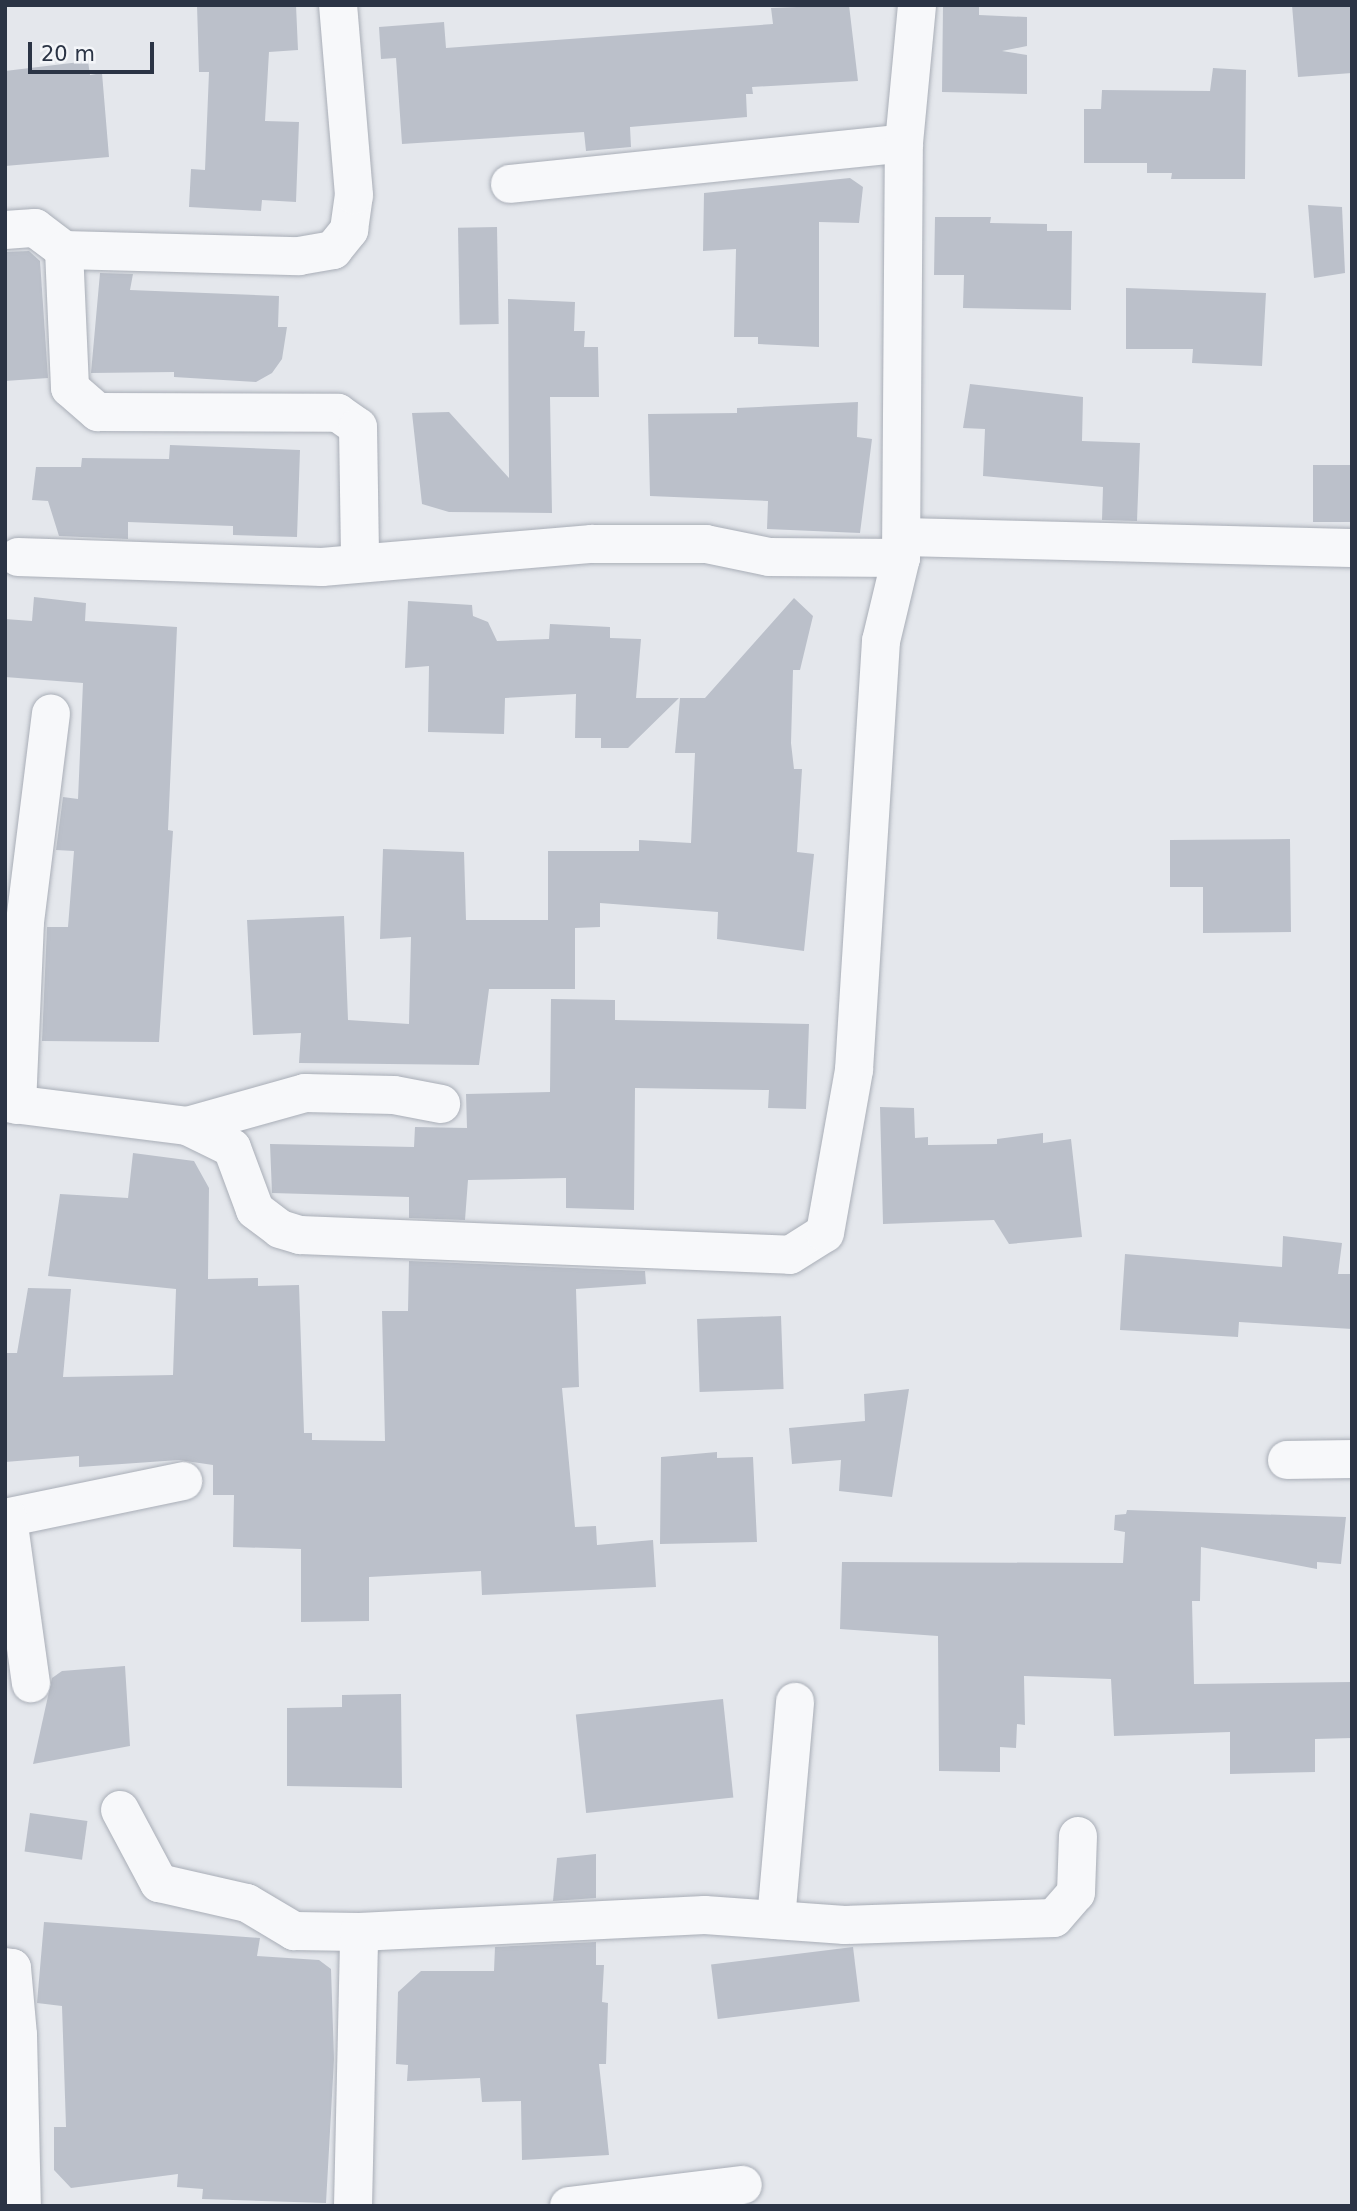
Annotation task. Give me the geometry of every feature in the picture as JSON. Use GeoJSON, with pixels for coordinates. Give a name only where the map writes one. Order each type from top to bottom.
{"type":"FeatureCollection","features":[{"type":"Feature","properties":{"kind":"street"},"geometry":{"type":"LineString","coordinates":[[5,230],[35,228],[64,250],[299,256],[333,250],[344,240],[354,195],[338,5]]}},
{"type":"Feature","properties":{"kind":"street"},"geometry":{"type":"LineString","coordinates":[[51,714],[25,922],[11,1104],[187,1126],[232,1148],[255,1210],[279,1229],[300,1235],[790,1255],[825,1233],[854,1070],[881,641],[902,548],[904,144],[917,5]]}},
{"type":"Feature","properties":{"kind":"street"},"geometry":{"type":"LineString","coordinates":[[510,184],[904,144]]}},
{"type":"Feature","properties":{"kind":"street"},"geometry":{"type":"LineString","coordinates":[[64,250],[70,388],[98,412],[338,413],[358,427],[360,560]]}},
{"type":"Feature","properties":{"kind":"street"},"geometry":{"type":"LineString","coordinates":[[18,557],[322,567],[360,560],[409,561],[592,544],[706,544],[769,557],[902,548],[1352,548]]}},
{"type":"Feature","properties":{"kind":"street"},"geometry":{"type":"LineString","coordinates":[[187,1126],[305,1093],[394,1095],[441,1104]]}},
{"type":"Feature","properties":{"kind":"street"},"geometry":{"type":"LineString","coordinates":[[1287,1460],[1352,1459]]}},
{"type":"Feature","properties":{"kind":"street"},"geometry":{"type":"LineString","coordinates":[[31,1683],[6,1518],[183,1481]]}},
{"type":"Feature","properties":{"kind":"street"},"geometry":{"type":"LineString","coordinates":[[776,1920],[794,1702]]}},
{"type":"Feature","properties":{"kind":"street"},"geometry":{"type":"LineString","coordinates":[[120,1810],[159,1883],[247,1903],[294,1931],[359,1932],[705,1915],[845,1925],[1054,1918],[1076,1893],[1078,1836]]}},
{"type":"Feature","properties":{"kind":"street"},"geometry":{"type":"LineString","coordinates":[[353,2206],[359,1932]]}},
{"type":"Feature","properties":{"kind":"street"},"geometry":{"type":"LineString","coordinates":[[5,1967],[12,1968],[18,2035],[13,2166],[22,2206]]}},
{"type":"Feature","properties":{"kind":"street"},"geometry":{"type":"LineString","coordinates":[[569,2206],[743,2185]]}},
{"type":"Feature","properties":{"kind":"building"},"geometry":{"type":"Polygon","coordinates":[[[197,5],[296,5],[298,50],[269,52],[265,121],[299,122],[296,202],[262,200],[261,211],[189,207],[191,169],[205,170],[209,72],[199,72],[197,5]]]}},
{"type":"Feature","properties":{"kind":"building"},"geometry":{"type":"Polygon","coordinates":[[[849,5],[858,81],[752,87],[753,94],[746,94],[747,117],[630,127],[631,147],[586,151],[584,132],[402,144],[396,58],[381,59],[379,27],[444,22],[446,48],[773,24],[771,8],[849,5]]]}},
{"type":"Feature","properties":{"kind":"building"},"geometry":{"type":"Polygon","coordinates":[[[943,5],[979,5],[979,15],[1027,17],[1027,46],[1002,51],[1027,55],[1027,94],[942,92],[943,5]]]}},
{"type":"Feature","properties":{"kind":"building"},"geometry":{"type":"Polygon","coordinates":[[[1292,5],[1352,5],[1352,73],[1298,77],[1292,5]]]}},
{"type":"Feature","properties":{"kind":"building"},"geometry":{"type":"Polygon","coordinates":[[[88,61],[90,75],[102,73],[109,157],[5,166],[5,71],[88,61]]]}},
{"type":"Feature","properties":{"kind":"building"},"geometry":{"type":"Polygon","coordinates":[[[1213,68],[1246,70],[1245,179],[1171,179],[1172,173],[1147,173],[1147,163],[1084,163],[1084,109],[1101,109],[1102,90],[1210,91],[1213,68]]]}},
{"type":"Feature","properties":{"kind":"building"},"geometry":{"type":"Polygon","coordinates":[[[850,178],[863,187],[859,223],[819,222],[819,347],[758,344],[758,337],[734,337],[736,249],[703,251],[704,193],[850,178]]]}},
{"type":"Feature","properties":{"kind":"building"},"geometry":{"type":"Polygon","coordinates":[[[1308,205],[1342,207],[1345,273],[1314,278],[1308,205]]]}},
{"type":"Feature","properties":{"kind":"building"},"geometry":{"type":"Polygon","coordinates":[[[935,217],[991,217],[990,223],[1047,224],[1047,231],[1072,231],[1071,310],[963,308],[964,275],[934,275],[935,217]]]}},
{"type":"Feature","properties":{"kind":"building"},"geometry":{"type":"Polygon","coordinates":[[[497,227],[499,324],[460,325],[458,228],[497,227]]]}},
{"type":"Feature","properties":{"kind":"building"},"geometry":{"type":"Polygon","coordinates":[[[29,251],[40,261],[48,378],[5,381],[5,252],[29,251]]]}},
{"type":"Feature","properties":{"kind":"building"},"geometry":{"type":"Polygon","coordinates":[[[100,273],[133,274],[130,290],[279,296],[278,327],[287,327],[282,359],[272,373],[256,382],[174,377],[174,372],[91,373],[100,273]]]}},
{"type":"Feature","properties":{"kind":"building"},"geometry":{"type":"Polygon","coordinates":[[[1126,288],[1266,293],[1262,366],[1192,363],[1193,349],[1126,349],[1126,288]]]}},
{"type":"Feature","properties":{"kind":"building"},"geometry":{"type":"Polygon","coordinates":[[[508,299],[575,302],[574,331],[585,331],[584,347],[598,347],[599,397],[550,397],[552,513],[449,512],[422,504],[412,413],[449,412],[509,478],[508,299]]]}},
{"type":"Feature","properties":{"kind":"building"},"geometry":{"type":"Polygon","coordinates":[[[970,384],[1083,397],[1082,441],[1140,443],[1137,521],[1102,520],[1103,487],[983,476],[985,429],[963,428],[970,384]]]}},
{"type":"Feature","properties":{"kind":"building"},"geometry":{"type":"Polygon","coordinates":[[[858,402],[857,437],[872,439],[860,533],[767,529],[768,501],[650,496],[648,414],[737,413],[737,408],[858,402]]]}},
{"type":"Feature","properties":{"kind":"building"},"geometry":{"type":"Polygon","coordinates":[[[170,445],[300,450],[297,537],[233,535],[233,526],[128,522],[128,539],[59,536],[48,501],[32,500],[36,467],[81,467],[82,458],[169,459],[170,445]]]}},
{"type":"Feature","properties":{"kind":"building"},"geometry":{"type":"Polygon","coordinates":[[[1313,465],[1352,465],[1352,522],[1313,522],[1313,465]]]}},
{"type":"Feature","properties":{"kind":"building"},"geometry":{"type":"Polygon","coordinates":[[[34,597],[86,603],[85,621],[177,627],[168,830],[173,831],[159,1042],[42,1041],[47,927],[68,927],[74,851],[56,850],[63,797],[78,799],[83,683],[5,677],[5,619],[32,621],[34,597]]]}},
{"type":"Feature","properties":{"kind":"building"},"geometry":{"type":"Polygon","coordinates":[[[794,598],[813,616],[800,670],[793,670],[791,743],[794,769],[802,769],[797,852],[814,854],[804,951],[717,939],[718,912],[600,903],[600,927],[575,928],[575,989],[489,989],[479,1065],[299,1063],[301,1033],[253,1035],[247,920],[344,916],[348,1020],[409,1024],[411,937],[380,939],[383,849],[464,852],[466,920],[548,920],[548,851],[639,851],[639,840],[691,843],[695,753],[675,753],[680,698],[705,698],[794,598]]]}},
{"type":"Feature","properties":{"kind":"building"},"geometry":{"type":"Polygon","coordinates":[[[408,601],[472,605],[473,616],[488,622],[497,641],[549,639],[550,624],[610,627],[610,638],[641,639],[636,698],[679,698],[628,748],[601,748],[601,738],[575,738],[576,694],[505,698],[504,734],[428,732],[429,666],[405,668],[408,601]]]}},
{"type":"Feature","properties":{"kind":"building"},"geometry":{"type":"Polygon","coordinates":[[[1290,839],[1291,932],[1203,933],[1203,887],[1170,887],[1170,840],[1290,839]]]}},
{"type":"Feature","properties":{"kind":"building"},"geometry":{"type":"Polygon","coordinates":[[[551,999],[615,1000],[615,1020],[809,1024],[806,1109],[768,1108],[769,1090],[635,1088],[634,1210],[566,1208],[566,1178],[468,1180],[465,1220],[409,1218],[409,1197],[272,1193],[270,1144],[414,1147],[415,1127],[467,1128],[466,1094],[550,1092],[551,999]]]}},
{"type":"Feature","properties":{"kind":"building"},"geometry":{"type":"Polygon","coordinates":[[[880,1107],[914,1108],[915,1138],[928,1137],[928,1145],[997,1144],[997,1139],[1043,1133],[1043,1143],[1071,1139],[1082,1237],[1009,1244],[994,1220],[883,1224],[880,1107]]]}},
{"type":"Feature","properties":{"kind":"building"},"geometry":{"type":"Polygon","coordinates":[[[133,1153],[194,1161],[209,1188],[208,1279],[258,1278],[258,1286],[299,1285],[304,1433],[312,1433],[312,1440],[385,1441],[382,1311],[408,1311],[409,1261],[645,1271],[646,1284],[576,1289],[579,1387],[562,1388],[575,1527],[596,1526],[597,1545],[653,1540],[656,1587],[482,1595],[481,1571],[369,1577],[369,1621],[301,1622],[301,1549],[233,1547],[234,1495],[213,1495],[213,1465],[179,1460],[79,1467],[79,1456],[5,1462],[5,1353],[17,1353],[28,1288],[71,1289],[63,1377],[173,1375],[176,1289],[48,1276],[60,1194],[128,1198],[133,1153]]]}},
{"type":"Feature","properties":{"kind":"building"},"geometry":{"type":"Polygon","coordinates":[[[1283,1236],[1342,1243],[1338,1274],[1352,1274],[1352,1329],[1239,1322],[1238,1337],[1120,1330],[1125,1254],[1282,1267],[1283,1236]]]}},
{"type":"Feature","properties":{"kind":"building"},"geometry":{"type":"Polygon","coordinates":[[[781,1316],[784,1389],[700,1392],[697,1319],[781,1316]]]}},
{"type":"Feature","properties":{"kind":"building"},"geometry":{"type":"Polygon","coordinates":[[[909,1389],[892,1497],[839,1491],[841,1460],[792,1464],[789,1428],[865,1421],[864,1394],[909,1389]]]}},
{"type":"Feature","properties":{"kind":"building"},"geometry":{"type":"Polygon","coordinates":[[[717,1452],[717,1458],[753,1457],[757,1542],[660,1544],[661,1457],[717,1452]]]}},
{"type":"Feature","properties":{"kind":"building"},"geometry":{"type":"Polygon","coordinates":[[[1127,1510],[1346,1517],[1341,1564],[1317,1562],[1317,1569],[1201,1547],[1200,1601],[1192,1601],[1194,1684],[1352,1682],[1352,1738],[1315,1739],[1315,1772],[1230,1774],[1230,1732],[1114,1736],[1111,1679],[1024,1676],[1025,1725],[1017,1724],[1016,1748],[1000,1747],[1000,1772],[939,1771],[938,1636],[840,1629],[842,1562],[1123,1563],[1125,1532],[1114,1530],[1115,1515],[1126,1514],[1127,1510]]]}},
{"type":"Feature","properties":{"kind":"building"},"geometry":{"type":"Polygon","coordinates":[[[125,1666],[130,1746],[33,1764],[52,1678],[62,1671],[125,1666]]]}},
{"type":"Feature","properties":{"kind":"building"},"geometry":{"type":"Polygon","coordinates":[[[401,1694],[402,1788],[287,1786],[287,1708],[342,1707],[342,1695],[401,1694]]]}},
{"type":"Feature","properties":{"kind":"building"},"geometry":{"type":"Polygon","coordinates":[[[723,1699],[733,1797],[586,1813],[576,1714],[723,1699]]]}},
{"type":"Feature","properties":{"kind":"building"},"geometry":{"type":"Polygon","coordinates":[[[30,1813],[87,1821],[82,1860],[25,1852],[30,1813]]]}},
{"type":"Feature","properties":{"kind":"building"},"geometry":{"type":"Polygon","coordinates":[[[596,1854],[596,1898],[553,1901],[557,1858],[596,1854]]]}},
{"type":"Feature","properties":{"kind":"building"},"geometry":{"type":"Polygon","coordinates":[[[44,1922],[260,1938],[257,1956],[319,1960],[331,1969],[334,2059],[326,2203],[202,2199],[203,2189],[177,2187],[178,2174],[71,2188],[54,2170],[54,2127],[66,2127],[62,2006],[37,2003],[44,1922]]]}},
{"type":"Feature","properties":{"kind":"building"},"geometry":{"type":"Polygon","coordinates":[[[596,1942],[596,1965],[604,1965],[602,2002],[608,2003],[606,2064],[599,2064],[609,2155],[522,2160],[521,2101],[482,2102],[480,2078],[407,2081],[408,2065],[396,2064],[398,1992],[421,1971],[494,1971],[495,1947],[596,1942]]]}},
{"type":"Feature","properties":{"kind":"building"},"geometry":{"type":"Polygon","coordinates":[[[853,1947],[860,2002],[718,2019],[711,1964],[853,1947]]]}}]}
